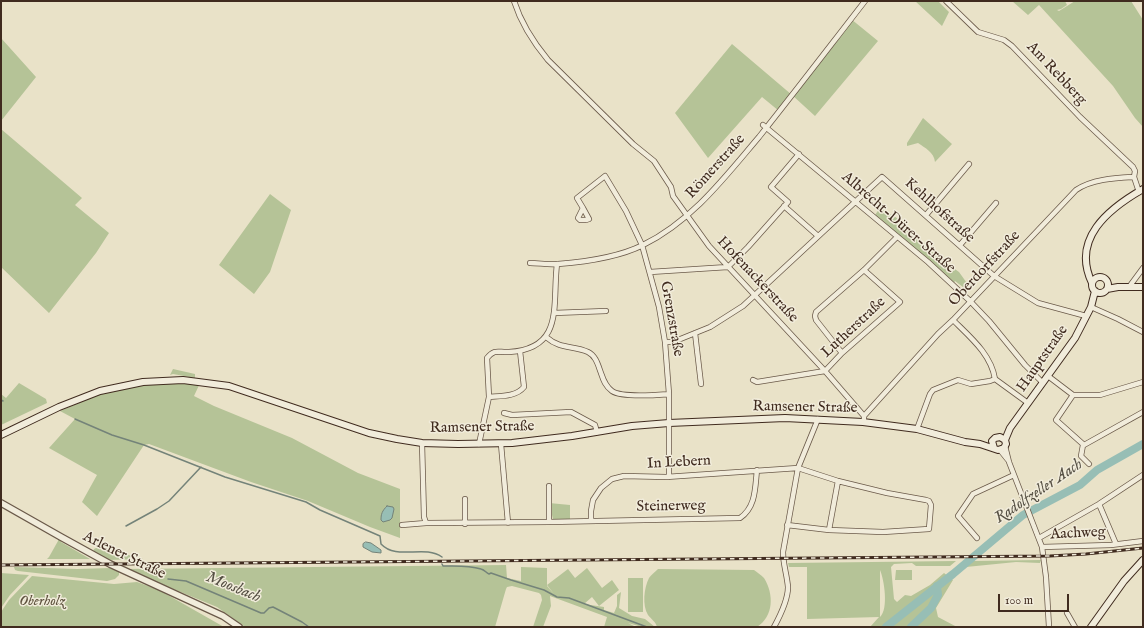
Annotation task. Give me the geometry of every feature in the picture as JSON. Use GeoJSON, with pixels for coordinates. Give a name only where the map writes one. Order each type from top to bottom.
{"type":"FeatureCollection","features":[{"type":"Feature","properties":{"kind":"main road"},"geometry":{"type":"LineString","coordinates":[[1141,190],[1109,213],[1097,226],[1088,244],[1085,259],[1086,270],[1092,283],[1092,287],[1098,292],[1107,286],[1143,287]]}},
{"type":"Feature","properties":{"kind":"main road"},"geometry":{"type":"LineString","coordinates":[[1086,270],[1097,277],[1104,278],[1107,286]]}},
{"type":"Feature","properties":{"kind":"main road"},"geometry":{"type":"LineString","coordinates":[[1092,283],[1097,277]]}},
{"type":"Feature","properties":{"kind":"main road","name":"Hauptstraße"},"geometry":{"type":"LineString","coordinates":[[1000,443],[1075,338],[1098,292]]}},
{"type":"Feature","properties":{"kind":"main road","name":"Ramsener Straße"},"geometry":{"type":"LineString","coordinates":[[1,435],[59,407],[100,391],[143,382],[183,380],[217,384],[244,390],[369,433],[422,443],[500,444],[572,436],[632,426],[786,418],[864,419],[918,430],[965,442],[980,444],[1000,443]]}},
{"type":"Feature","properties":{"kind":"main road"},"geometry":{"type":"LineString","coordinates":[[1091,627],[1124,581],[1143,560]]}},
{"type":"Feature","properties":{"kind":"street","name":"Hofenackerstraße"},"geometry":{"type":"LineString","coordinates":[[514,1],[525,28],[548,60],[596,108],[654,161],[669,182],[673,196],[709,246],[825,371],[864,419]]}},
{"type":"Feature","properties":{"kind":"street","name":"Römerstraße"},"geometry":{"type":"LineString","coordinates":[[530,263],[557,264],[617,254],[642,245],[661,235],[687,216],[726,177],[764,126],[865,1]]}},
{"type":"Feature","properties":{"kind":"street","name":"Am Rebberg"},"geometry":{"type":"LineString","coordinates":[[946,1],[978,32],[1004,40],[1018,50],[1080,117],[1134,167],[1134,177]]}},
{"type":"Feature","properties":{"kind":"street","name":"Albrecht-Dürer-Straße"},"geometry":{"type":"LineString","coordinates":[[764,126],[928,262],[985,316],[1025,365],[1043,383]]}},
{"type":"Feature","properties":{"kind":"street"},"geometry":{"type":"LineString","coordinates":[[650,272],[728,267],[788,202],[771,187],[799,154]]}},
{"type":"Feature","properties":{"kind":"street"},"geometry":{"type":"LineString","coordinates":[[926,215],[970,164]]}},
{"type":"Feature","properties":{"kind":"street","name":"Grenzstraße"},"geometry":{"type":"LineString","coordinates":[[583,208],[577,198],[605,176],[626,211],[642,245],[650,272],[665,342],[669,394],[669,477]]}},
{"type":"Feature","properties":{"kind":"street","name":"Kehlhofstraße"},"geometry":{"type":"LineString","coordinates":[[856,202],[882,177],[994,276],[1038,304],[1086,316]]}},
{"type":"Feature","properties":{"kind":"street"},"geometry":{"type":"LineString","coordinates":[[1134,177],[1141,190]]}},
{"type":"Feature","properties":{"kind":"street","name":"Oberdorfstraße"},"geometry":{"type":"LineString","coordinates":[[864,419],[938,334],[1072,195],[1081,187],[1103,180],[1134,177]]}},
{"type":"Feature","properties":{"kind":"street"},"geometry":{"type":"LineString","coordinates":[[665,342],[673,342],[710,327],[742,306],[755,296],[856,202]]}},
{"type":"Feature","properties":{"kind":"street"},"geometry":{"type":"LineString","coordinates":[[960,245],[996,203]]}},
{"type":"Feature","properties":{"kind":"street"},"geometry":{"type":"LineString","coordinates":[[784,206],[818,236]]}},
{"type":"Feature","properties":{"kind":"street"},"geometry":{"type":"LineString","coordinates":[[842,353],[816,320],[816,312],[864,270],[897,237]]}},
{"type":"Feature","properties":{"kind":"street"},"geometry":{"type":"LineString","coordinates":[[479,444],[489,397],[487,358],[491,353],[497,351],[508,353],[523,351],[536,345],[549,334],[554,313],[557,264]]}},
{"type":"Feature","properties":{"kind":"street"},"geometry":{"type":"LineString","coordinates":[[1129,287],[1143,268]]}},
{"type":"Feature","properties":{"kind":"street","name":"Lutherstraße"},"geometry":{"type":"LineString","coordinates":[[825,371],[842,353],[900,302],[864,270]]}},
{"type":"Feature","properties":{"kind":"street"},"geometry":{"type":"LineString","coordinates":[[1092,304],[1143,332]]}},
{"type":"Feature","properties":{"kind":"street"},"geometry":{"type":"LineString","coordinates":[[554,313],[606,311]]}},
{"type":"Feature","properties":{"kind":"street"},"geometry":{"type":"LineString","coordinates":[[953,320],[984,352],[994,372],[995,379],[1028,403]]}},
{"type":"Feature","properties":{"kind":"street"},"geometry":{"type":"LineString","coordinates":[[695,333],[701,384]]}},
{"type":"Feature","properties":{"kind":"street"},"geometry":{"type":"LineString","coordinates":[[546,337],[557,345],[583,350],[593,356],[604,382],[613,392],[630,395],[669,394]]}},
{"type":"Feature","properties":{"kind":"street"},"geometry":{"type":"LineString","coordinates":[[489,397],[508,396],[520,391],[524,387],[523,351]]}},
{"type":"Feature","properties":{"kind":"street"},"geometry":{"type":"LineString","coordinates":[[752,380],[757,382],[825,371]]}},
{"type":"Feature","properties":{"kind":"street"},"geometry":{"type":"LineString","coordinates":[[1048,376],[1073,395],[1100,395],[1143,382]]}},
{"type":"Feature","properties":{"kind":"street"},"geometry":{"type":"LineString","coordinates":[[918,430],[930,394],[935,389],[958,380],[971,384],[995,379]]}},
{"type":"Feature","properties":{"kind":"street"},"geometry":{"type":"LineString","coordinates":[[1073,395],[1056,420],[1083,445]]}},
{"type":"Feature","properties":{"kind":"street"},"geometry":{"type":"LineString","coordinates":[[504,413],[512,415],[571,412],[595,424],[597,432]]}},
{"type":"Feature","properties":{"kind":"street"},"geometry":{"type":"LineString","coordinates":[[1083,445],[1143,412]]}},
{"type":"Feature","properties":{"kind":"street"},"geometry":{"type":"LineString","coordinates":[[774,627],[784,603],[788,588],[783,559],[787,525],[798,468],[818,419]]}},
{"type":"Feature","properties":{"kind":"street"},"geometry":{"type":"LineString","coordinates":[[422,443],[424,517],[426,524]]}},
{"type":"Feature","properties":{"kind":"street"},"geometry":{"type":"LineString","coordinates":[[1000,443],[1009,462],[1042,547],[1046,577],[1049,627]]}},
{"type":"Feature","properties":{"kind":"street"},"geometry":{"type":"LineString","coordinates":[[500,444],[508,523]]}},
{"type":"Feature","properties":{"kind":"street"},"geometry":{"type":"LineString","coordinates":[[1083,445],[1081,456],[1089,464]]}},
{"type":"Feature","properties":{"kind":"street"},"geometry":{"type":"LineString","coordinates":[[787,525],[829,530],[883,532],[929,529],[931,505],[929,502],[838,481],[798,468]]}},
{"type":"Feature","properties":{"kind":"street","name":"In Lebern"},"geometry":{"type":"LineString","coordinates":[[591,521],[593,500],[601,488],[612,479],[624,476],[669,477],[798,468]]}},
{"type":"Feature","properties":{"kind":"street","name":"Steinerweg"},"geometry":{"type":"LineString","coordinates":[[402,525],[740,518],[750,507],[754,493],[757,470]]}},
{"type":"Feature","properties":{"kind":"street"},"geometry":{"type":"LineString","coordinates":[[978,538],[958,516],[973,494],[1014,475]]}},
{"type":"Feature","properties":{"kind":"street","name":"Aachweg"},"geometry":{"type":"LineString","coordinates":[[1039,538],[1099,504],[1143,475]]}},
{"type":"Feature","properties":{"kind":"street"},"geometry":{"type":"LineString","coordinates":[[829,530],[838,481]]}},
{"type":"Feature","properties":{"kind":"street"},"geometry":{"type":"LineString","coordinates":[[549,486],[549,522]]}},
{"type":"Feature","properties":{"kind":"street"},"geometry":{"type":"LineString","coordinates":[[465,499],[465,524]]}},
{"type":"Feature","properties":{"kind":"street","name":"Arlener Straße"},"geometry":{"type":"LineString","coordinates":[[1,502],[89,553],[223,616],[239,627]]}},
{"type":"Feature","properties":{"kind":"street","name":"Aachweg"},"geometry":{"type":"LineString","coordinates":[[1099,504],[1116,544]]}},
{"type":"Feature","properties":{"kind":"street","name":"Aachweg"},"geometry":{"type":"LineString","coordinates":[[1042,547],[1116,544],[1143,541]]}},
{"type":"Feature","properties":{"kind":"street"},"geometry":{"type":"LineString","coordinates":[[1067,613],[1075,627]]}},
{"type":"Feature","properties":{"kind":"green space"},"geometry":{"type":"Polygon","coordinates":[[[915,1],[938,1],[949,12],[942,26],[915,1]]]}},
{"type":"Feature","properties":{"kind":"green space"},"geometry":{"type":"Polygon","coordinates":[[[1012,1],[1065,1],[1067,5],[1057,10],[1059,11],[1075,1],[1131,1],[1143,20],[1143,127],[1113,86],[1039,5],[1028,15],[1012,1]]]}},
{"type":"Feature","properties":{"kind":"green space"},"geometry":{"type":"Polygon","coordinates":[[[851,19],[878,41],[815,116],[792,95],[851,19]]]}},
{"type":"Feature","properties":{"kind":"green space"},"geometry":{"type":"Polygon","coordinates":[[[1,38],[36,77],[1,121],[1,38]]]}},
{"type":"Feature","properties":{"kind":"green space"},"geometry":{"type":"Polygon","coordinates":[[[732,44],[792,95],[779,111],[762,97],[708,158],[675,113],[732,44]]]}},
{"type":"Feature","properties":{"kind":"green space"},"geometry":{"type":"Polygon","coordinates":[[[923,118],[952,144],[935,162],[931,153],[918,143],[907,146],[907,143],[923,118]]]}},
{"type":"Feature","properties":{"kind":"green space"},"geometry":{"type":"Polygon","coordinates":[[[1,129],[82,198],[75,205],[109,233],[96,253],[49,313],[1,267],[1,129]]]}},
{"type":"Feature","properties":{"kind":"green space"},"geometry":{"type":"Polygon","coordinates":[[[270,194],[291,210],[270,272],[254,294],[219,265],[270,194]]]}},
{"type":"Feature","properties":{"kind":"green space"},"geometry":{"type":"Polygon","coordinates":[[[880,208],[902,222],[935,255],[959,272],[969,286],[967,290],[955,281],[954,283],[875,215],[880,208]]]}},
{"type":"Feature","properties":{"kind":"green space"},"geometry":{"type":"Polygon","coordinates":[[[173,369],[195,374],[195,378],[173,374],[170,375],[173,369]]]}},
{"type":"Feature","properties":{"kind":"green space"},"geometry":{"type":"Polygon","coordinates":[[[201,381],[194,396],[214,406],[292,438],[358,473],[400,489],[400,538],[308,501],[251,482],[149,444],[144,445],[97,516],[82,502],[97,475],[49,448],[75,419],[60,411],[115,390],[117,386],[201,381]]]}},
{"type":"Feature","properties":{"kind":"green space"},"geometry":{"type":"Polygon","coordinates":[[[19,383],[46,399],[47,403],[1,425],[1,394],[6,398],[19,383]]]}},
{"type":"Feature","properties":{"kind":"green space"},"geometry":{"type":"Polygon","coordinates":[[[549,503],[570,505],[570,519],[553,519],[549,503]]]}},
{"type":"Feature","properties":{"kind":"green space"},"geometry":{"type":"Polygon","coordinates":[[[1,506],[60,539],[61,542],[90,559],[47,559],[58,541],[58,538],[1,506]]]}},
{"type":"Feature","properties":{"kind":"green space"},"geometry":{"type":"Polygon","coordinates":[[[96,548],[143,559],[108,560],[93,552],[96,548]]]}},
{"type":"Feature","properties":{"kind":"green space"},"geometry":{"type":"Polygon","coordinates":[[[1041,560],[1040,563],[1016,562],[966,567],[972,561],[1041,560]]]}},
{"type":"Feature","properties":{"kind":"green space"},"geometry":{"type":"Polygon","coordinates":[[[956,561],[950,566],[916,566],[912,563],[894,564],[891,567],[894,599],[897,602],[905,595],[911,596],[930,585],[944,573],[953,580],[936,608],[938,617],[957,627],[870,627],[879,617],[807,619],[807,567],[789,567],[788,563],[956,561]],[[880,570],[880,617],[883,613],[885,601],[882,574],[880,570]]]}},
{"type":"Feature","properties":{"kind":"green space"},"geometry":{"type":"Polygon","coordinates":[[[506,565],[507,578],[521,581],[521,567],[547,568],[547,585],[568,569],[575,578],[587,568],[602,588],[612,580],[619,590],[599,606],[592,597],[584,604],[604,607],[604,610],[614,613],[617,606],[617,595],[621,592],[619,608],[632,616],[645,619],[655,627],[642,627],[628,623],[636,627],[604,627],[607,617],[550,596],[551,606],[543,627],[533,627],[542,600],[541,595],[539,593],[512,586],[507,587],[506,589],[495,627],[245,627],[217,607],[125,569],[506,565]]]}},
{"type":"Feature","properties":{"kind":"green space"},"geometry":{"type":"Polygon","coordinates":[[[14,567],[77,569],[110,568],[119,572],[119,575],[115,579],[107,581],[18,571],[15,570],[14,567]]]}},
{"type":"Feature","properties":{"kind":"green space"},"geometry":{"type":"Polygon","coordinates":[[[658,569],[754,570],[764,578],[770,591],[771,604],[767,617],[757,627],[657,627],[646,611],[644,596],[649,578],[658,569]]]}},
{"type":"Feature","properties":{"kind":"green space"},"geometry":{"type":"Polygon","coordinates":[[[896,570],[912,570],[912,580],[895,580],[896,570]]]}},
{"type":"Feature","properties":{"kind":"green space"},"geometry":{"type":"Polygon","coordinates":[[[1,573],[29,575],[10,595],[1,608],[1,573]]]}},
{"type":"Feature","properties":{"kind":"green space","name":"Oberholz"},"geometry":{"type":"Polygon","coordinates":[[[32,576],[114,584],[137,582],[159,590],[224,627],[1,627],[1,612],[9,600],[32,576]]]}},
{"type":"Feature","properties":{"kind":"green space"},"geometry":{"type":"Polygon","coordinates":[[[628,578],[643,578],[643,612],[628,612],[628,578]]]}},
{"type":"Feature","properties":{"kind":"water"},"geometry":{"type":"Polygon","coordinates":[[[387,506],[393,507],[394,509],[392,518],[383,522],[381,520],[382,514],[387,506]]]}},
{"type":"Feature","properties":{"kind":"water"},"geometry":{"type":"Polygon","coordinates":[[[366,542],[371,543],[381,550],[381,553],[372,552],[363,547],[363,544],[366,542]]]}},
{"type":"Feature","properties":{"kind":"waterway"},"geometry":{"type":"LineString","coordinates":[[75,419],[112,435],[144,445],[225,477],[306,502],[320,510],[380,536],[381,544],[387,549],[403,552],[435,553],[442,557]]}},
{"type":"Feature","properties":{"kind":"waterway","name":"Radolfzeller Aach"},"geometry":{"type":"LineString","coordinates":[[886,627],[953,574],[1023,515],[1080,485],[1097,470],[1143,444]]}},
{"type":"Feature","properties":{"kind":"waterway"},"geometry":{"type":"LineString","coordinates":[[126,526],[169,501],[201,467]]}},
{"type":"Feature","properties":{"kind":"waterway"},"geometry":{"type":"LineString","coordinates":[[442,564],[443,566],[467,566],[481,569],[489,574],[491,573],[544,590],[557,597],[569,598],[647,627]]}},
{"type":"Feature","properties":{"kind":"waterway","name":"Moosbach"},"geometry":{"type":"LineString","coordinates":[[168,579],[186,581],[261,613],[264,613],[269,608],[273,607],[309,627]]}},
{"type":"Feature","properties":{"kind":"waterway","name":"Radolfzeller Aach"},"geometry":{"type":"LineString","coordinates":[[911,627],[931,608],[938,595],[937,586]]}},
{"type":"Feature","properties":{"kind":"railway"},"geometry":{"type":"LineString","coordinates":[[1,565],[1050,556],[1143,548]]}}]}
